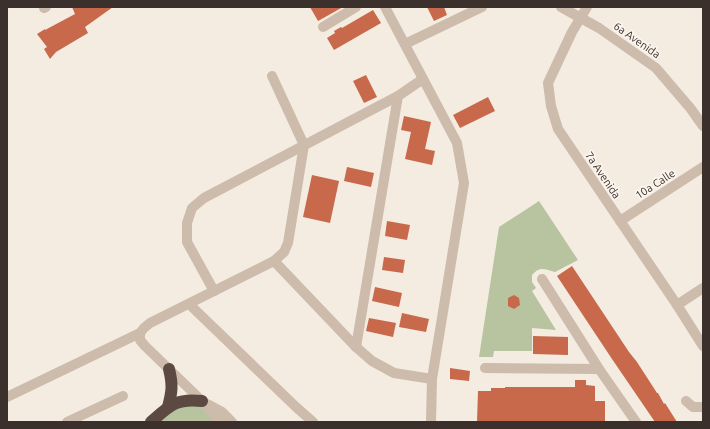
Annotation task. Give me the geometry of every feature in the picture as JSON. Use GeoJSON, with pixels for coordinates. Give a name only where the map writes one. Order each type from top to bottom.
{"type":"FeatureCollection","features":[{"type":"Feature","properties":{"kind":"highway"},"geometry":{"type":"LineString","coordinates":[[168,407],[172,394],[172,381],[169,369]]}},
{"type":"Feature","properties":{"kind":"highway"},"geometry":{"type":"LineString","coordinates":[[151,422],[168,407],[178,402],[190,400],[202,401]]}},
{"type":"Feature","properties":{"kind":"street"},"geometry":{"type":"LineString","coordinates":[[324,27],[356,7]]}},
{"type":"Feature","properties":{"kind":"street"},"geometry":{"type":"LineString","coordinates":[[385,7],[457,144],[464,183],[432,379],[431,422]]}},
{"type":"Feature","properties":{"kind":"street"},"geometry":{"type":"LineString","coordinates":[[405,44],[482,7]]}},
{"type":"Feature","properties":{"kind":"street","name":"6a Avenida"},"geometry":{"type":"LineString","coordinates":[[561,7],[599,28],[656,68],[691,108],[703,126]]}},
{"type":"Feature","properties":{"kind":"street","name":"7a Avenida"},"geometry":{"type":"LineString","coordinates":[[587,7],[572,32],[548,83],[551,106],[558,129],[703,346]]}},
{"type":"Feature","properties":{"kind":"street"},"geometry":{"type":"LineString","coordinates":[[7,397],[140,333],[150,323],[274,261],[284,252],[288,243],[304,145],[272,76]]}},
{"type":"Feature","properties":{"kind":"street"},"geometry":{"type":"LineString","coordinates":[[214,291],[187,242],[187,223],[192,208],[204,198],[398,96],[423,79]]}},
{"type":"Feature","properties":{"kind":"street"},"geometry":{"type":"LineString","coordinates":[[356,347],[398,96]]}},
{"type":"Feature","properties":{"kind":"street","name":"10a Calle"},"geometry":{"type":"LineString","coordinates":[[620,221],[703,167]]}},
{"type":"Feature","properties":{"kind":"street"},"geometry":{"type":"LineString","coordinates":[[274,261],[356,347],[372,361],[394,372],[432,379]]}},
{"type":"Feature","properties":{"kind":"street"},"geometry":{"type":"LineString","coordinates":[[542,279],[599,369],[636,422]]}},
{"type":"Feature","properties":{"kind":"street"},"geometry":{"type":"LineString","coordinates":[[677,306],[703,288]]}},
{"type":"Feature","properties":{"kind":"street"},"geometry":{"type":"LineString","coordinates":[[189,304],[313,422]]}},
{"type":"Feature","properties":{"kind":"street"},"geometry":{"type":"LineString","coordinates":[[140,333],[140,340],[145,346],[202,401],[220,422]]}},
{"type":"Feature","properties":{"kind":"street"},"geometry":{"type":"LineString","coordinates":[[485,368],[599,369]]}},
{"type":"Feature","properties":{"kind":"street"},"geometry":{"type":"LineString","coordinates":[[67,422],[123,396]]}},
{"type":"Feature","properties":{"kind":"street"},"geometry":{"type":"LineString","coordinates":[[202,401],[222,412],[232,422]]}},
{"type":"Feature","properties":{"kind":"street"},"geometry":{"type":"LineString","coordinates":[[686,401],[693,407],[703,407]]}},
{"type":"Feature","properties":{"kind":"green space"},"geometry":{"type":"Polygon","coordinates":[[[539,201],[578,260],[555,272],[540,269],[532,275],[532,282],[536,288],[532,291],[556,330],[532,328],[532,351],[494,351],[493,357],[479,357],[499,227],[539,201]]]}},
{"type":"Feature","properties":{"kind":"green space"},"geometry":{"type":"Polygon","coordinates":[[[190,400],[230,422],[151,422],[190,400]]]}},
{"type":"Feature","properties":{"kind":"building"},"geometry":{"type":"Polygon","coordinates":[[[72,7],[113,7],[85,27],[88,33],[56,52],[50,59],[44,49],[47,47],[37,34],[75,14],[72,7]]]}},
{"type":"Feature","properties":{"kind":"building"},"geometry":{"type":"Polygon","coordinates":[[[310,7],[343,7],[318,21],[310,7]]]}},
{"type":"Feature","properties":{"kind":"building"},"geometry":{"type":"Polygon","coordinates":[[[427,7],[444,7],[447,15],[434,21],[427,7]]]}},
{"type":"Feature","properties":{"kind":"building"},"geometry":{"type":"Polygon","coordinates":[[[373,10],[381,23],[334,50],[327,38],[335,33],[334,31],[373,10]]]}},
{"type":"Feature","properties":{"kind":"building"},"geometry":{"type":"Polygon","coordinates":[[[366,75],[377,97],[364,103],[353,81],[366,75]]]}},
{"type":"Feature","properties":{"kind":"building"},"geometry":{"type":"Polygon","coordinates":[[[488,97],[495,111],[460,128],[453,115],[488,97]]]}},
{"type":"Feature","properties":{"kind":"building"},"geometry":{"type":"Polygon","coordinates":[[[404,116],[431,122],[425,149],[435,151],[432,165],[405,159],[411,132],[401,130],[404,116]]]}},
{"type":"Feature","properties":{"kind":"building"},"geometry":{"type":"Polygon","coordinates":[[[347,167],[374,173],[371,187],[344,181],[347,167]]]}},
{"type":"Feature","properties":{"kind":"building"},"geometry":{"type":"Polygon","coordinates":[[[312,175],[339,181],[330,223],[303,217],[312,175]]]}},
{"type":"Feature","properties":{"kind":"building"},"geometry":{"type":"Polygon","coordinates":[[[387,221],[410,225],[407,240],[385,236],[387,221]]]}},
{"type":"Feature","properties":{"kind":"building"},"geometry":{"type":"Polygon","coordinates":[[[384,257],[405,260],[403,273],[382,270],[384,257]]]}},
{"type":"Feature","properties":{"kind":"building"},"geometry":{"type":"Polygon","coordinates":[[[572,266],[677,422],[655,422],[612,359],[557,276],[572,266]]]}},
{"type":"Feature","properties":{"kind":"building"},"geometry":{"type":"Polygon","coordinates":[[[375,287],[402,293],[399,307],[372,301],[375,287]]]}},
{"type":"Feature","properties":{"kind":"building"},"geometry":{"type":"Polygon","coordinates":[[[514,295],[519,298],[520,305],[514,309],[508,306],[508,298],[514,295]]]}},
{"type":"Feature","properties":{"kind":"building"},"geometry":{"type":"Polygon","coordinates":[[[402,313],[429,319],[426,332],[399,327],[402,313]]]}},
{"type":"Feature","properties":{"kind":"building"},"geometry":{"type":"Polygon","coordinates":[[[369,318],[396,323],[393,337],[366,331],[369,318]]]}},
{"type":"Feature","properties":{"kind":"building"},"geometry":{"type":"Polygon","coordinates":[[[533,336],[568,337],[568,355],[533,354],[533,336]]]}},
{"type":"Feature","properties":{"kind":"building"},"geometry":{"type":"Polygon","coordinates":[[[450,368],[470,371],[469,381],[450,379],[450,368]]]}},
{"type":"Feature","properties":{"kind":"building"},"geometry":{"type":"Polygon","coordinates":[[[575,380],[586,380],[586,385],[595,386],[595,401],[605,401],[605,422],[477,422],[478,391],[491,391],[491,388],[505,387],[575,387],[575,380]]]}}]}
